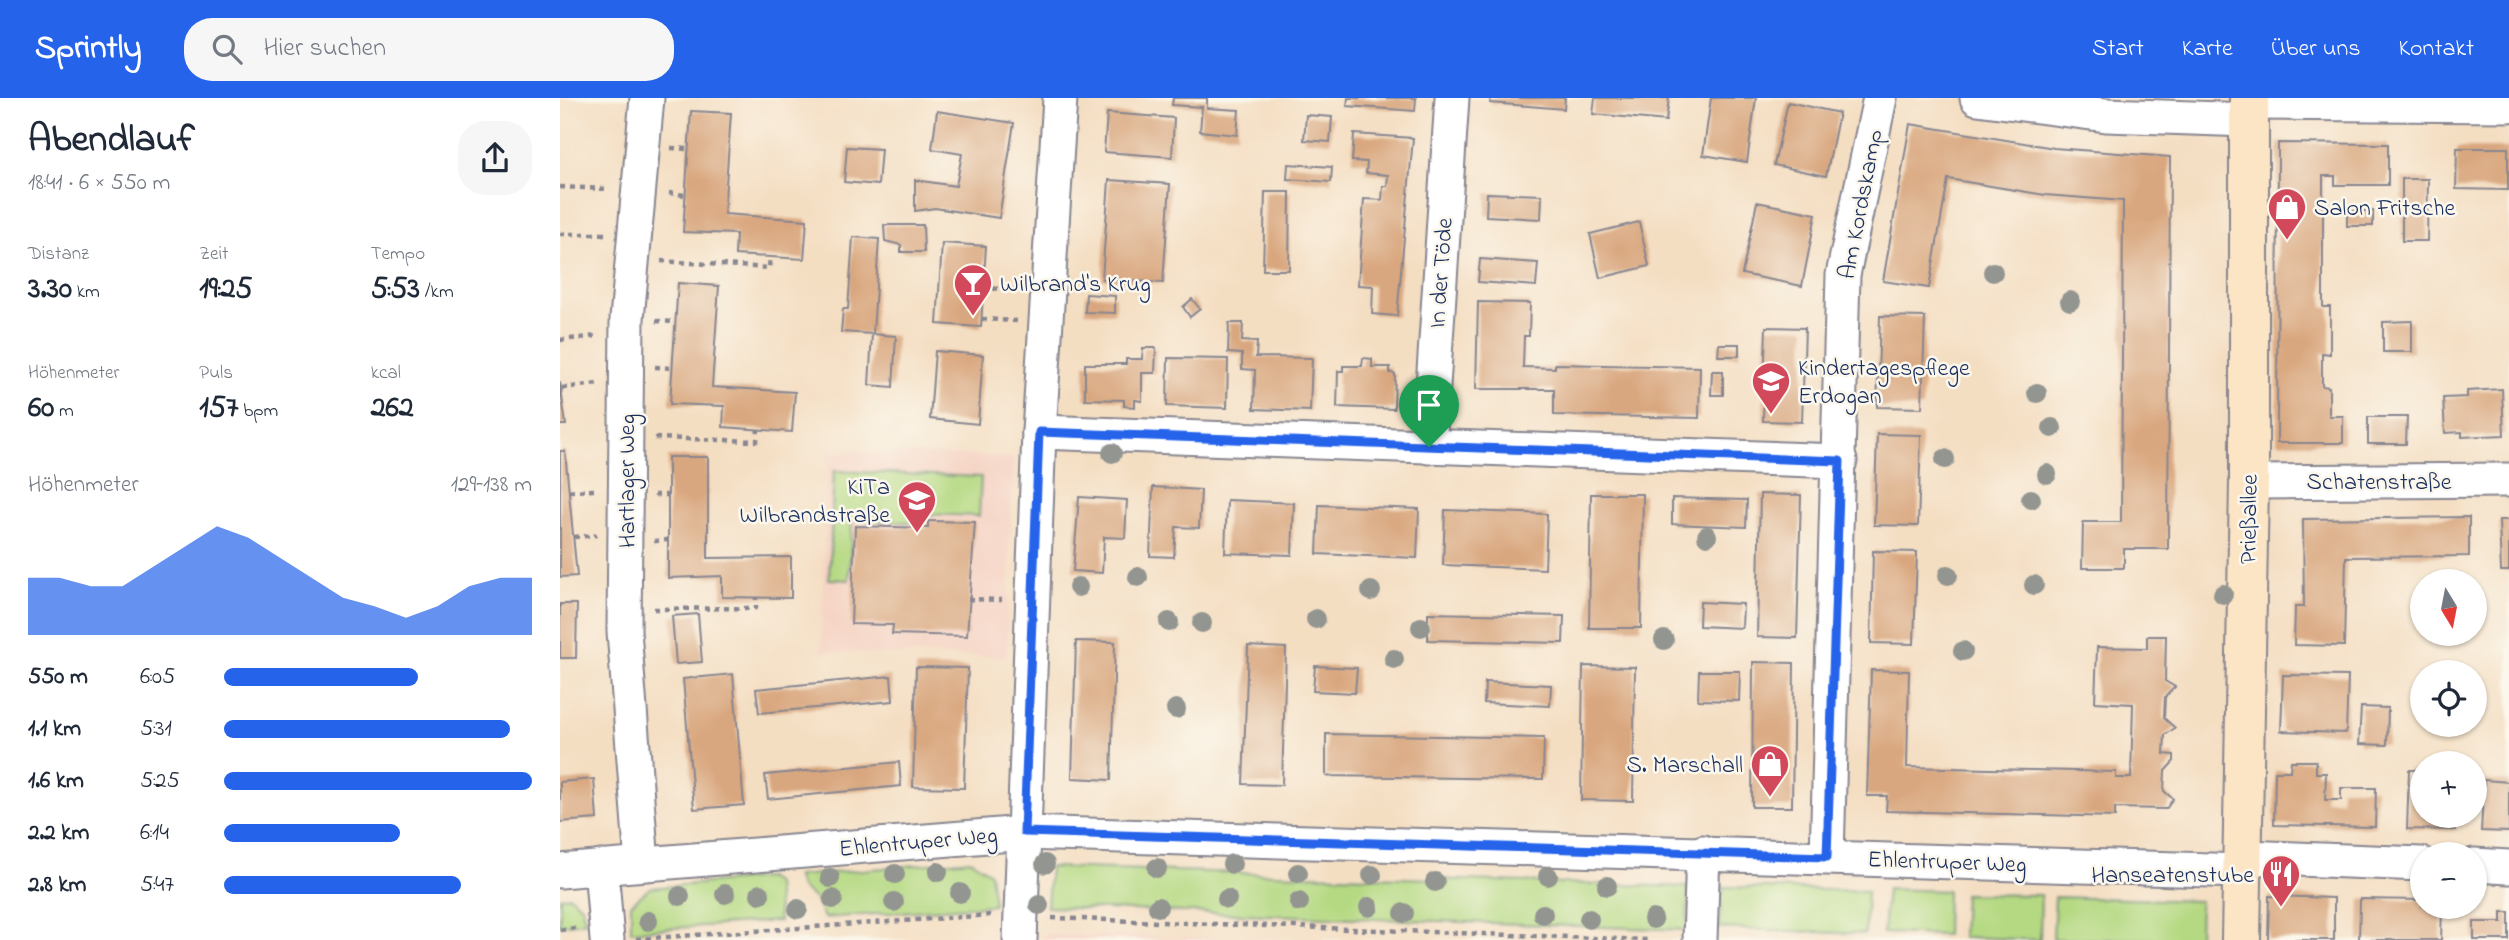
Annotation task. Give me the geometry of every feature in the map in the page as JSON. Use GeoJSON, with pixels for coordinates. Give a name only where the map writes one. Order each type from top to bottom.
{"type":"FeatureCollection","features":[{"type":"Feature","properties":{"kind":"street","name":"Hartlager Weg"},"geometry":{"type":"LineString","coordinates":[[642,864],[625,609],[626,437],[627,319],[647,98]]}},
{"type":"Feature","properties":{"kind":"street"},"geometry":{"type":"LineString","coordinates":[[1021,928],[1039,432],[1060,98]]}},
{"type":"Feature","properties":{"kind":"street","name":"In der Töde"},"geometry":{"type":"LineString","coordinates":[[1429,447],[1451,98]]}},
{"type":"Feature","properties":{"kind":"street","name":"Am Kordskamp"},"geometry":{"type":"LineString","coordinates":[[1827,857],[1840,461],[1843,275],[1880,98]]}},
{"type":"Feature","properties":{"kind":"street"},"geometry":{"type":"LineString","coordinates":[[1977,98],[2106,115],[2249,107],[2509,105]]}},
{"type":"Feature","properties":{"kind":"street","name":"Prießallee"},"geometry":{"type":"LineString","coordinates":[[2241,940],[2249,482],[2249,107]]}},
{"type":"Feature","properties":{"kind":"street"},"geometry":{"type":"LineString","coordinates":[[1039,432],[1840,461]]}},
{"type":"Feature","properties":{"kind":"street","name":"Schatenstraße"},"geometry":{"type":"LineString","coordinates":[[2249,482],[2509,481]]}},
{"type":"Feature","properties":{"kind":"street","name":"Ehlentruper Weg"},"geometry":{"type":"LineString","coordinates":[[560,871],[1024,832],[1827,857],[2410,864]]}},
{"type":"Feature","properties":{"kind":"street"},"geometry":{"type":"LineString","coordinates":[[1700,940],[1703,852]]}},
{"type":"Feature","properties":{"kind":"street"},"geometry":{"type":"LineString","coordinates":[[2487,866],[2509,867]]}},
{"type":"Feature","properties":{"kind":"street"},"geometry":{"type":"LineString","coordinates":[[601,867],[607,936]]}},
{"type":"Feature","properties":{"kind":"path"},"geometry":{"type":"LineString","coordinates":[[560,187],[639,190]]}},
{"type":"Feature","properties":{"kind":"path"},"geometry":{"type":"LineString","coordinates":[[560,234],[769,268],[770,257]]}},
{"type":"Feature","properties":{"kind":"path"},"geometry":{"type":"LineString","coordinates":[[626,437],[757,441],[758,429]]}},
{"type":"Feature","properties":{"kind":"path"},"geometry":{"type":"LineString","coordinates":[[625,609],[756,608],[756,597]]}},
{"type":"Feature","properties":{"kind":"path"},"geometry":{"type":"LineString","coordinates":[[560,930],[582,928],[607,936],[632,939],[981,915],[1021,928],[1647,940]]}},
{"type":"Feature","properties":{"kind":"shaded area","name":"KiTa Wilbrandstraße"},"geometry":{"type":"Polygon","coordinates":[[[827,451],[1013,457],[1007,657],[821,652],[827,451]]]}},
{"type":"Feature","properties":{"kind":"shaded area"},"geometry":{"type":"Polygon","coordinates":[[[1044,934],[1274,940],[1044,940],[1044,934]]]}},
{"type":"Feature","properties":{"kind":"green space"},"geometry":{"type":"Polygon","coordinates":[[[834,471],[981,477],[979,516],[924,514],[923,523],[852,520],[849,580],[829,579],[834,471]]]}},
{"type":"Feature","properties":{"kind":"green space"},"geometry":{"type":"Polygon","coordinates":[[[971,860],[990,873],[994,905],[824,918],[815,899],[801,888],[796,876],[971,860]]]}},
{"type":"Feature","properties":{"kind":"green space"},"geometry":{"type":"Polygon","coordinates":[[[1050,867],[1688,887],[1687,930],[1047,907],[1050,867]]]}},
{"type":"Feature","properties":{"kind":"green space"},"geometry":{"type":"Polygon","coordinates":[[[767,878],[776,884],[779,921],[631,931],[631,904],[650,888],[767,878]]]}},
{"type":"Feature","properties":{"kind":"green space"},"geometry":{"type":"Polygon","coordinates":[[[1723,887],[1867,891],[1865,934],[1719,928],[1723,887]]]}},
{"type":"Feature","properties":{"kind":"green space"},"geometry":{"type":"Polygon","coordinates":[[[1887,889],[1947,891],[1946,935],[1883,933],[1887,889]]]}},
{"type":"Feature","properties":{"kind":"green space"},"geometry":{"type":"Polygon","coordinates":[[[1964,894],[2041,895],[2040,940],[1962,937],[1964,894]]]}},
{"type":"Feature","properties":{"kind":"green space"},"geometry":{"type":"Polygon","coordinates":[[[570,896],[582,907],[585,922],[560,925],[560,897],[570,896]]]}},
{"type":"Feature","properties":{"kind":"green space"},"geometry":{"type":"Polygon","coordinates":[[[2055,897],[2200,901],[2199,940],[2053,939],[2055,897]]]}},
{"type":"Feature","properties":{"kind":"building"},"geometry":{"type":"Polygon","coordinates":[[[1173,98],[1207,98],[1207,108],[1239,110],[1237,135],[1200,131],[1202,107],[1172,105],[1173,98]]]}},
{"type":"Feature","properties":{"kind":"building"},"geometry":{"type":"Polygon","coordinates":[[[1348,98],[1416,98],[1415,111],[1347,106],[1348,98]]]}},
{"type":"Feature","properties":{"kind":"building"},"geometry":{"type":"Polygon","coordinates":[[[1491,98],[1565,98],[1564,109],[1490,103],[1491,98]]]}},
{"type":"Feature","properties":{"kind":"building"},"geometry":{"type":"Polygon","coordinates":[[[1595,98],[1669,98],[1666,121],[1593,114],[1595,98]]]}},
{"type":"Feature","properties":{"kind":"building"},"geometry":{"type":"Polygon","coordinates":[[[1711,98],[1756,98],[1747,162],[1703,155],[1711,98]]]}},
{"type":"Feature","properties":{"kind":"building"},"geometry":{"type":"Polygon","coordinates":[[[1788,102],[1839,113],[1826,176],[1774,165],[1788,102]]]}},
{"type":"Feature","properties":{"kind":"building"},"geometry":{"type":"Polygon","coordinates":[[[691,111],[731,113],[724,214],[807,220],[804,259],[735,255],[736,234],[683,232],[691,111]]]}},
{"type":"Feature","properties":{"kind":"building"},"geometry":{"type":"Polygon","coordinates":[[[937,111],[1014,123],[999,218],[935,208],[915,211],[915,180],[956,186],[962,154],[932,149],[937,111]]]}},
{"type":"Feature","properties":{"kind":"building"},"geometry":{"type":"Polygon","coordinates":[[[1107,113],[1174,118],[1172,157],[1104,152],[1107,113]]]}},
{"type":"Feature","properties":{"kind":"building"},"geometry":{"type":"Polygon","coordinates":[[[1306,115],[1332,117],[1330,142],[1304,140],[1306,115]]]}},
{"type":"Feature","properties":{"kind":"building"},"geometry":{"type":"Polygon","coordinates":[[[1910,124],[2054,148],[2170,157],[2168,549],[2124,549],[2124,568],[2082,568],[2083,522],[2121,522],[2123,201],[2045,195],[1948,179],[1929,288],[1883,281],[1910,124]]]}},
{"type":"Feature","properties":{"kind":"building"},"geometry":{"type":"Polygon","coordinates":[[[1354,134],[1413,138],[1397,316],[1372,314],[1373,286],[1358,285],[1364,199],[1382,200],[1383,186],[1387,186],[1388,175],[1366,173],[1367,162],[1352,161],[1354,134]]]}},
{"type":"Feature","properties":{"kind":"building"},"geometry":{"type":"Polygon","coordinates":[[[2278,143],[2388,144],[2388,185],[2335,185],[2335,176],[2323,176],[2323,307],[2330,307],[2330,354],[2322,353],[2322,386],[2329,387],[2329,416],[2343,416],[2343,443],[2277,443],[2278,143]]]}},
{"type":"Feature","properties":{"kind":"building"},"geometry":{"type":"Polygon","coordinates":[[[847,147],[881,149],[878,185],[844,182],[847,147]]]}},
{"type":"Feature","properties":{"kind":"building"},"geometry":{"type":"Polygon","coordinates":[[[2457,148],[2508,148],[2508,190],[2456,189],[2457,148]]]}},
{"type":"Feature","properties":{"kind":"building"},"geometry":{"type":"Polygon","coordinates":[[[1288,164],[1332,167],[1331,182],[1287,179],[1288,164]]]}},
{"type":"Feature","properties":{"kind":"building"},"geometry":{"type":"Polygon","coordinates":[[[2402,179],[2428,179],[2427,241],[2402,241],[2402,179]]]}},
{"type":"Feature","properties":{"kind":"building"},"geometry":{"type":"Polygon","coordinates":[[[1109,180],[1170,184],[1163,283],[1102,279],[1109,180]]]}},
{"type":"Feature","properties":{"kind":"building"},"geometry":{"type":"Polygon","coordinates":[[[1265,192],[1290,192],[1289,270],[1263,270],[1265,192]]]}},
{"type":"Feature","properties":{"kind":"building"},"geometry":{"type":"Polygon","coordinates":[[[1487,193],[1542,195],[1541,219],[1486,216],[1487,193]]]}},
{"type":"Feature","properties":{"kind":"building"},"geometry":{"type":"Polygon","coordinates":[[[1757,202],[1816,214],[1802,286],[1742,274],[1757,202]]]}},
{"type":"Feature","properties":{"kind":"building"},"geometry":{"type":"Polygon","coordinates":[[[2347,211],[2373,211],[2373,226],[2347,226],[2347,211]]]}},
{"type":"Feature","properties":{"kind":"building"},"geometry":{"type":"Polygon","coordinates":[[[1639,222],[1649,266],[1600,278],[1590,234],[1639,222]]]}},
{"type":"Feature","properties":{"kind":"building"},"geometry":{"type":"Polygon","coordinates":[[[884,225],[923,225],[924,252],[901,252],[901,245],[885,241],[884,225]]]}},
{"type":"Feature","properties":{"kind":"building"},"geometry":{"type":"Polygon","coordinates":[[[853,237],[879,239],[873,334],[841,332],[843,309],[848,309],[853,237]]]}},
{"type":"Feature","properties":{"kind":"building"},"geometry":{"type":"Polygon","coordinates":[[[942,243],[986,246],[981,327],[937,324],[942,243]]]}},
{"type":"Feature","properties":{"kind":"building"},"geometry":{"type":"Polygon","coordinates":[[[1480,259],[1538,263],[1536,286],[1478,282],[1480,259]]]}},
{"type":"Feature","properties":{"kind":"building"},"geometry":{"type":"Polygon","coordinates":[[[678,283],[719,286],[712,387],[795,392],[792,432],[723,427],[724,406],[670,404],[678,283]]]}},
{"type":"Feature","properties":{"kind":"building"},"geometry":{"type":"Polygon","coordinates":[[[1086,294],[1115,296],[1115,313],[1085,312],[1086,294]]]}},
{"type":"Feature","properties":{"kind":"building"},"geometry":{"type":"Polygon","coordinates":[[[1192,299],[1200,309],[1190,317],[1183,307],[1192,299]]]}},
{"type":"Feature","properties":{"kind":"building"},"geometry":{"type":"Polygon","coordinates":[[[1478,302],[1530,303],[1529,336],[1524,336],[1523,367],[1555,368],[1555,364],[1700,367],[1699,418],[1554,415],[1554,389],[1476,389],[1478,302]]]}},
{"type":"Feature","properties":{"kind":"building"},"geometry":{"type":"Polygon","coordinates":[[[1880,316],[1925,317],[1922,408],[1877,407],[1880,316]]]}},
{"type":"Feature","properties":{"kind":"building"},"geometry":{"type":"Polygon","coordinates":[[[2412,321],[2412,352],[2383,352],[2383,322],[2412,321]]]}},
{"type":"Feature","properties":{"kind":"building"},"geometry":{"type":"Polygon","coordinates":[[[1229,323],[1243,323],[1242,341],[1257,342],[1256,357],[1312,358],[1310,411],[1254,409],[1255,370],[1242,369],[1242,354],[1228,353],[1229,323]]]}},
{"type":"Feature","properties":{"kind":"building"},"geometry":{"type":"Polygon","coordinates":[[[1766,327],[1805,328],[1802,422],[1763,421],[1766,327]]]}},
{"type":"Feature","properties":{"kind":"building"},"geometry":{"type":"Polygon","coordinates":[[[872,334],[896,336],[893,387],[869,385],[872,334]]]}},
{"type":"Feature","properties":{"kind":"building"},"geometry":{"type":"Polygon","coordinates":[[[1719,344],[1739,344],[1739,356],[1718,356],[1719,344]]]}},
{"type":"Feature","properties":{"kind":"building"},"geometry":{"type":"Polygon","coordinates":[[[1143,348],[1156,348],[1155,373],[1142,373],[1142,401],[1135,400],[1135,407],[1124,406],[1124,400],[1085,399],[1085,364],[1126,364],[1126,359],[1142,359],[1143,348]]]}},
{"type":"Feature","properties":{"kind":"building"},"geometry":{"type":"Polygon","coordinates":[[[935,351],[983,355],[978,424],[930,419],[935,351]]]}},
{"type":"Feature","properties":{"kind":"building"},"geometry":{"type":"Polygon","coordinates":[[[1168,358],[1228,359],[1227,408],[1167,406],[1168,358]]]}},
{"type":"Feature","properties":{"kind":"building"},"geometry":{"type":"Polygon","coordinates":[[[1363,358],[1372,359],[1372,367],[1390,367],[1390,373],[1395,374],[1394,409],[1337,407],[1338,371],[1343,371],[1343,366],[1362,366],[1363,358]]]}},
{"type":"Feature","properties":{"kind":"building"},"geometry":{"type":"Polygon","coordinates":[[[1712,371],[1723,371],[1723,395],[1711,395],[1712,371]]]}},
{"type":"Feature","properties":{"kind":"building"},"geometry":{"type":"Polygon","coordinates":[[[560,382],[566,425],[560,425],[560,382]]]}},
{"type":"Feature","properties":{"kind":"building"},"geometry":{"type":"Polygon","coordinates":[[[2502,389],[2504,435],[2462,437],[2462,432],[2445,433],[2443,398],[2467,397],[2467,391],[2502,389]]]}},
{"type":"Feature","properties":{"kind":"building"},"geometry":{"type":"Polygon","coordinates":[[[2368,417],[2407,417],[2406,444],[2368,444],[2368,417]]]}},
{"type":"Feature","properties":{"kind":"building"},"geometry":{"type":"Polygon","coordinates":[[[1877,434],[1921,435],[1918,526],[1874,525],[1877,434]]]}},
{"type":"Feature","properties":{"kind":"building"},"geometry":{"type":"Polygon","coordinates":[[[560,451],[565,451],[577,576],[560,577],[560,451]]]}},
{"type":"Feature","properties":{"kind":"building"},"geometry":{"type":"Polygon","coordinates":[[[668,457],[708,457],[708,558],[791,557],[791,598],[722,597],[722,576],[668,578],[668,457]]]}},
{"type":"Feature","properties":{"kind":"building"},"geometry":{"type":"Polygon","coordinates":[[[1153,487],[1201,490],[1199,528],[1176,527],[1174,557],[1150,556],[1153,487]]]}},
{"type":"Feature","properties":{"kind":"building"},"geometry":{"type":"Polygon","coordinates":[[[1591,494],[1643,494],[1641,628],[1589,628],[1591,494]]]}},
{"type":"Feature","properties":{"kind":"building"},"geometry":{"type":"Polygon","coordinates":[[[1760,494],[1801,495],[1797,638],[1757,637],[1760,494]]]}},
{"type":"Feature","properties":{"kind":"building"},"geometry":{"type":"Polygon","coordinates":[[[1079,497],[1127,500],[1125,538],[1104,537],[1102,573],[1073,571],[1079,497]]]}},
{"type":"Feature","properties":{"kind":"building"},"geometry":{"type":"Polygon","coordinates":[[[1672,498],[1747,500],[1746,527],[1672,524],[1672,498]]]}},
{"type":"Feature","properties":{"kind":"building"},"geometry":{"type":"Polygon","coordinates":[[[1227,500],[1294,503],[1292,555],[1225,553],[1227,500]]]}},
{"type":"Feature","properties":{"kind":"building"},"geometry":{"type":"Polygon","coordinates":[[[1319,505],[1419,509],[1417,558],[1317,554],[1319,505]]]}},
{"type":"Feature","properties":{"kind":"building"},"geometry":{"type":"Polygon","coordinates":[[[1445,510],[1547,514],[1545,569],[1443,565],[1445,510]]]}},
{"type":"Feature","properties":{"kind":"building"},"geometry":{"type":"Polygon","coordinates":[[[2469,517],[2469,556],[2346,557],[2344,646],[2294,645],[2295,607],[2304,607],[2303,519],[2469,517]]]}},
{"type":"Feature","properties":{"kind":"building"},"geometry":{"type":"Polygon","coordinates":[[[2499,520],[2509,520],[2509,571],[2501,571],[2499,520]]]}},
{"type":"Feature","properties":{"kind":"building"},"geometry":{"type":"Polygon","coordinates":[[[928,521],[975,522],[967,636],[892,634],[893,625],[851,624],[855,526],[928,528],[928,521]]]}},
{"type":"Feature","properties":{"kind":"building"},"geometry":{"type":"Polygon","coordinates":[[[1873,551],[1917,552],[1914,644],[1871,643],[1873,551]]]}},
{"type":"Feature","properties":{"kind":"building"},"geometry":{"type":"Polygon","coordinates":[[[1700,602],[1743,604],[1742,628],[1699,626],[1700,602]]]}},
{"type":"Feature","properties":{"kind":"building"},"geometry":{"type":"Polygon","coordinates":[[[560,604],[577,604],[576,658],[560,658],[560,604]]]}},
{"type":"Feature","properties":{"kind":"building"},"geometry":{"type":"Polygon","coordinates":[[[1428,613],[1564,616],[1563,643],[1428,640],[1428,613]]]}},
{"type":"Feature","properties":{"kind":"building"},"geometry":{"type":"Polygon","coordinates":[[[698,614],[702,662],[676,664],[672,616],[698,614]]]}},
{"type":"Feature","properties":{"kind":"building"},"geometry":{"type":"Polygon","coordinates":[[[2147,636],[2166,636],[2165,681],[2175,687],[2165,697],[2164,718],[2175,728],[2165,735],[2164,754],[2174,755],[2174,761],[2165,771],[2164,791],[2173,799],[2166,809],[2115,808],[2115,817],[1886,811],[1887,796],[1867,796],[1871,670],[1909,671],[1907,767],[2116,772],[2116,778],[2131,778],[2133,704],[2095,702],[2097,647],[2147,648],[2147,636]]]}},
{"type":"Feature","properties":{"kind":"building"},"geometry":{"type":"Polygon","coordinates":[[[1076,641],[1115,642],[1111,780],[1072,778],[1076,641]]]}},
{"type":"Feature","properties":{"kind":"building"},"geometry":{"type":"Polygon","coordinates":[[[1248,646],[1286,648],[1282,785],[1243,784],[1248,646]]]}},
{"type":"Feature","properties":{"kind":"building"},"geometry":{"type":"Polygon","coordinates":[[[1753,662],[1794,663],[1792,807],[1752,807],[1753,662]]]}},
{"type":"Feature","properties":{"kind":"building"},"geometry":{"type":"Polygon","coordinates":[[[1315,666],[1357,668],[1355,693],[1313,691],[1315,666]]]}},
{"type":"Feature","properties":{"kind":"building"},"geometry":{"type":"Polygon","coordinates":[[[1583,666],[1635,667],[1633,801],[1581,800],[1583,666]]]}},
{"type":"Feature","properties":{"kind":"building"},"geometry":{"type":"Polygon","coordinates":[[[916,667],[968,668],[964,788],[913,787],[916,667]]]}},
{"type":"Feature","properties":{"kind":"building"},"geometry":{"type":"Polygon","coordinates":[[[1699,671],[1740,671],[1739,701],[1698,700],[1699,671]]]}},
{"type":"Feature","properties":{"kind":"building"},"geometry":{"type":"Polygon","coordinates":[[[733,674],[744,805],[694,809],[683,679],[733,674]]]}},
{"type":"Feature","properties":{"kind":"building"},"geometry":{"type":"Polygon","coordinates":[[[2283,675],[2348,676],[2346,733],[2281,731],[2283,675]]]}},
{"type":"Feature","properties":{"kind":"building"},"geometry":{"type":"Polygon","coordinates":[[[891,676],[893,701],[759,713],[756,689],[891,676]]]}},
{"type":"Feature","properties":{"kind":"building"},"geometry":{"type":"Polygon","coordinates":[[[1485,682],[1551,685],[1550,706],[1484,703],[1485,682]]]}},
{"type":"Feature","properties":{"kind":"building"},"geometry":{"type":"Polygon","coordinates":[[[2361,707],[2388,708],[2387,745],[2359,744],[2361,707]]]}},
{"type":"Feature","properties":{"kind":"building"},"geometry":{"type":"Polygon","coordinates":[[[1326,734],[1544,738],[1543,779],[1326,776],[1326,734]]]}},
{"type":"Feature","properties":{"kind":"building"},"geometry":{"type":"Polygon","coordinates":[[[2291,761],[2316,761],[2316,773],[2326,773],[2325,800],[2341,800],[2341,788],[2376,788],[2375,827],[2274,825],[2275,771],[2290,771],[2291,761]]]}},
{"type":"Feature","properties":{"kind":"building"},"geometry":{"type":"Polygon","coordinates":[[[899,762],[901,786],[768,799],[765,775],[899,762]]]}},
{"type":"Feature","properties":{"kind":"building"},"geometry":{"type":"Polygon","coordinates":[[[2410,770],[2410,828],[2455,828],[2407,829],[2410,770]]]}},
{"type":"Feature","properties":{"kind":"building"},"geometry":{"type":"Polygon","coordinates":[[[594,779],[597,819],[560,822],[560,782],[594,779]]]}},
{"type":"Feature","properties":{"kind":"building"},"geometry":{"type":"Polygon","coordinates":[[[2487,780],[2509,782],[2509,832],[2481,831],[2481,828],[2487,828],[2487,780]]]}},
{"type":"Feature","properties":{"kind":"building"},"geometry":{"type":"Polygon","coordinates":[[[2269,896],[2334,898],[2334,940],[2268,940],[2269,896]]]}},
{"type":"Feature","properties":{"kind":"building"},"geometry":{"type":"Polygon","coordinates":[[[2360,899],[2410,900],[2410,919],[2442,919],[2441,940],[2359,940],[2360,899]]]}},
{"type":"Feature","properties":{"kind":"building"},"geometry":{"type":"Polygon","coordinates":[[[2502,912],[2509,912],[2509,940],[2474,940],[2474,922],[2502,922],[2502,912]]]}},
{"type":"Feature","properties":{"kind":"place","name":"Salon Fritsche"},"geometry":{"type":"Point","coordinates":[2287,241]}},
{"type":"Feature","properties":{"kind":"place","name":"Wilbrand's Krug"},"geometry":{"type":"Point","coordinates":[973,317]}},
{"type":"Feature","properties":{"kind":"place","name":"Kindertagespflege Erdogan"},"geometry":{"type":"Point","coordinates":[1771,415]}},
{"type":"Feature","properties":{"kind":"place","name":"KiTa Wilbrandstraße"},"geometry":{"type":"Point","coordinates":[917,534]}},
{"type":"Feature","properties":{"kind":"place","name":"S. Marschall"},"geometry":{"type":"Point","coordinates":[1770,798]}},
{"type":"Feature","properties":{"kind":"place","name":"Hanseatenstube"},"geometry":{"type":"Point","coordinates":[2281,908]}},
{"type":"Feature","properties":{"kind":"route"},"geometry":{"type":"LineString","coordinates":[[1039,432],[1429,447],[1840,461],[1827,857],[1024,832],[1039,432]]}}]}
